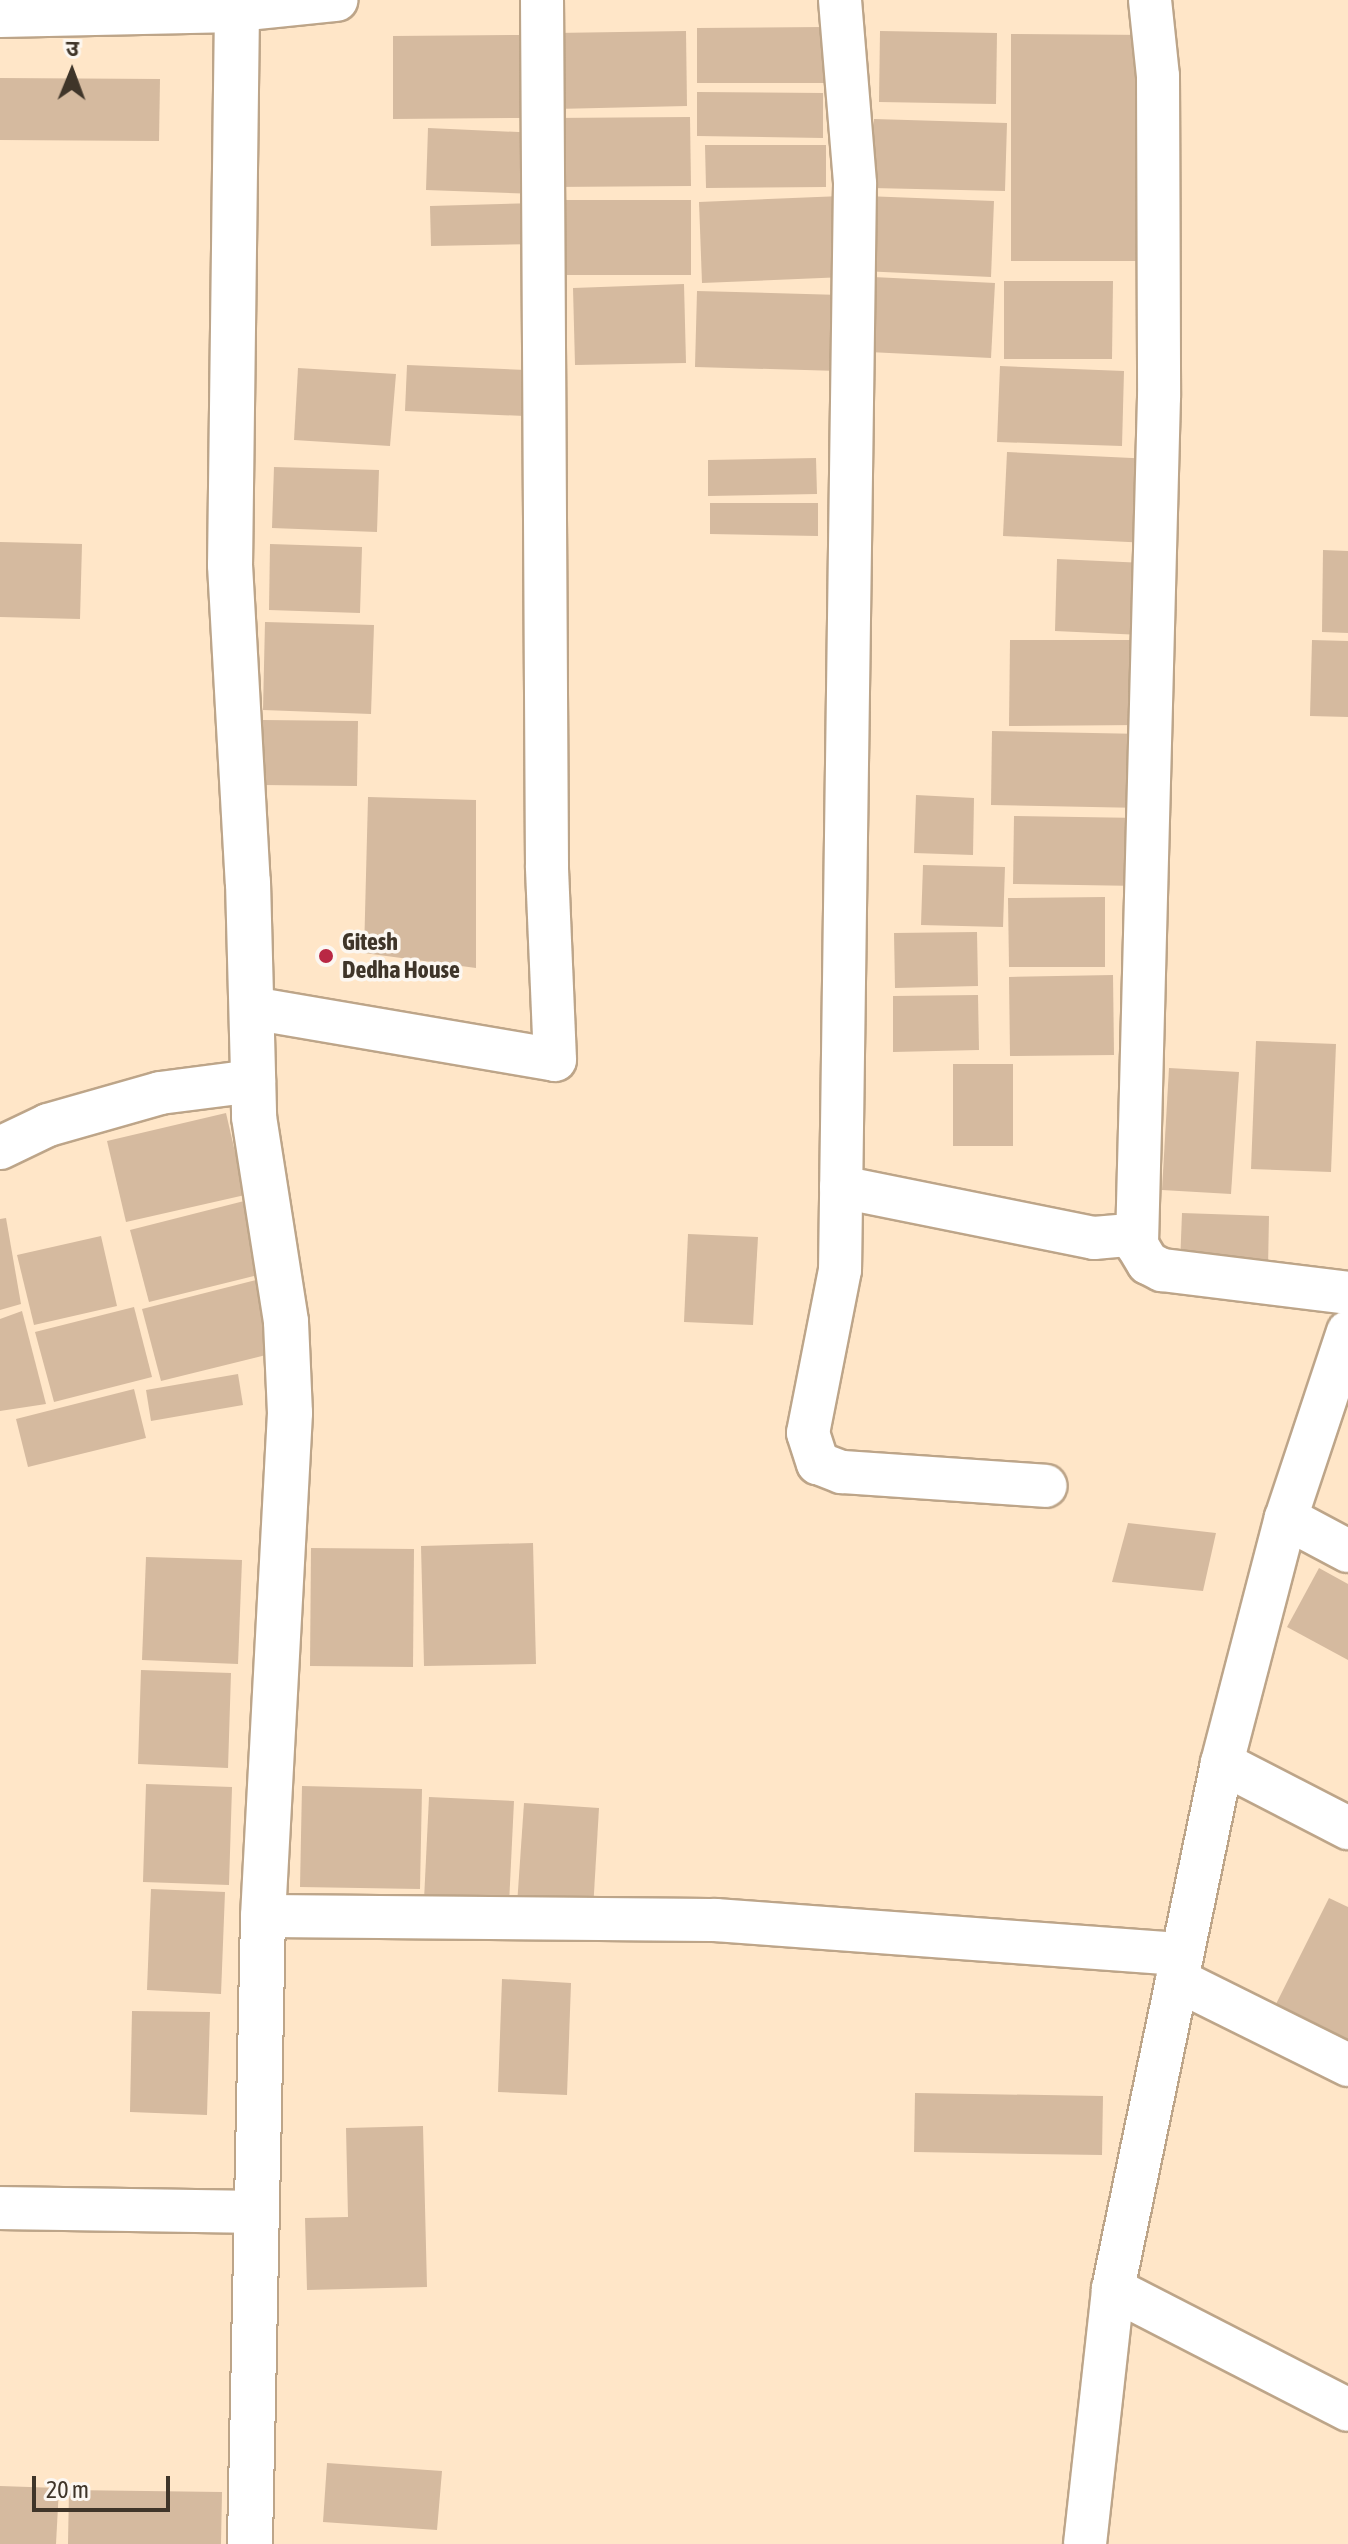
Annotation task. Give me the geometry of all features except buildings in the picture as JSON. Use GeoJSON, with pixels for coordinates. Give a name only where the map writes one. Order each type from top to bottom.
{"type":"FeatureCollection","features":[{"type":"Feature","properties":{"kind":"street"},"geometry":{"type":"LineString","coordinates":[[0,15],[336,0]]}},
{"type":"Feature","properties":{"kind":"street"},"geometry":{"type":"LineString","coordinates":[[252,1008],[555,1060],[547,866],[542,0]]}},
{"type":"Feature","properties":{"kind":"street"},"geometry":{"type":"LineString","coordinates":[[840,0],[855,184],[840,1270],[808,1433],[818,1463],[842,1472],[1046,1486]]}},
{"type":"Feature","properties":{"kind":"street"},"geometry":{"type":"LineString","coordinates":[[1137,1245],[1157,536],[1158,76],[1150,0]]}},
{"type":"Feature","properties":{"kind":"street"},"geometry":{"type":"LineString","coordinates":[[237,5],[230,565],[254,1081],[286,1322],[290,1413],[263,1916],[250,2544]]}},
{"type":"Feature","properties":{"kind":"street"},"geometry":{"type":"LineString","coordinates":[[0,1148],[48,1125],[160,1093],[254,1081]]}},
{"type":"Feature","properties":{"kind":"street"},"geometry":{"type":"LineString","coordinates":[[841,1187],[1094,1238],[1127,1235],[1148,1263],[1162,1270],[1348,1293]]}},
{"type":"Feature","properties":{"kind":"street"},"geometry":{"type":"LineString","coordinates":[[1085,2544],[1113,2289],[1222,1763],[1286,1518],[1348,1332]]}},
{"type":"Feature","properties":{"kind":"street"},"geometry":{"type":"LineString","coordinates":[[1286,1518],[1348,1551]]}},
{"type":"Feature","properties":{"kind":"street"},"geometry":{"type":"LineString","coordinates":[[1222,1763],[1348,1828]]}},
{"type":"Feature","properties":{"kind":"street"},"geometry":{"type":"LineString","coordinates":[[263,1916],[716,1920],[1180,1967],[1348,2065]]}},
{"type":"Feature","properties":{"kind":"street"},"geometry":{"type":"LineString","coordinates":[[0,2208],[257,2212]]}},
{"type":"Feature","properties":{"kind":"street"},"geometry":{"type":"LineString","coordinates":[[1113,2289],[1348,2410]]}},
{"type":"Feature","properties":{"kind":"place","name":"Gitesh Dedha House"},"geometry":{"type":"Point","coordinates":[326,956]}}]}
